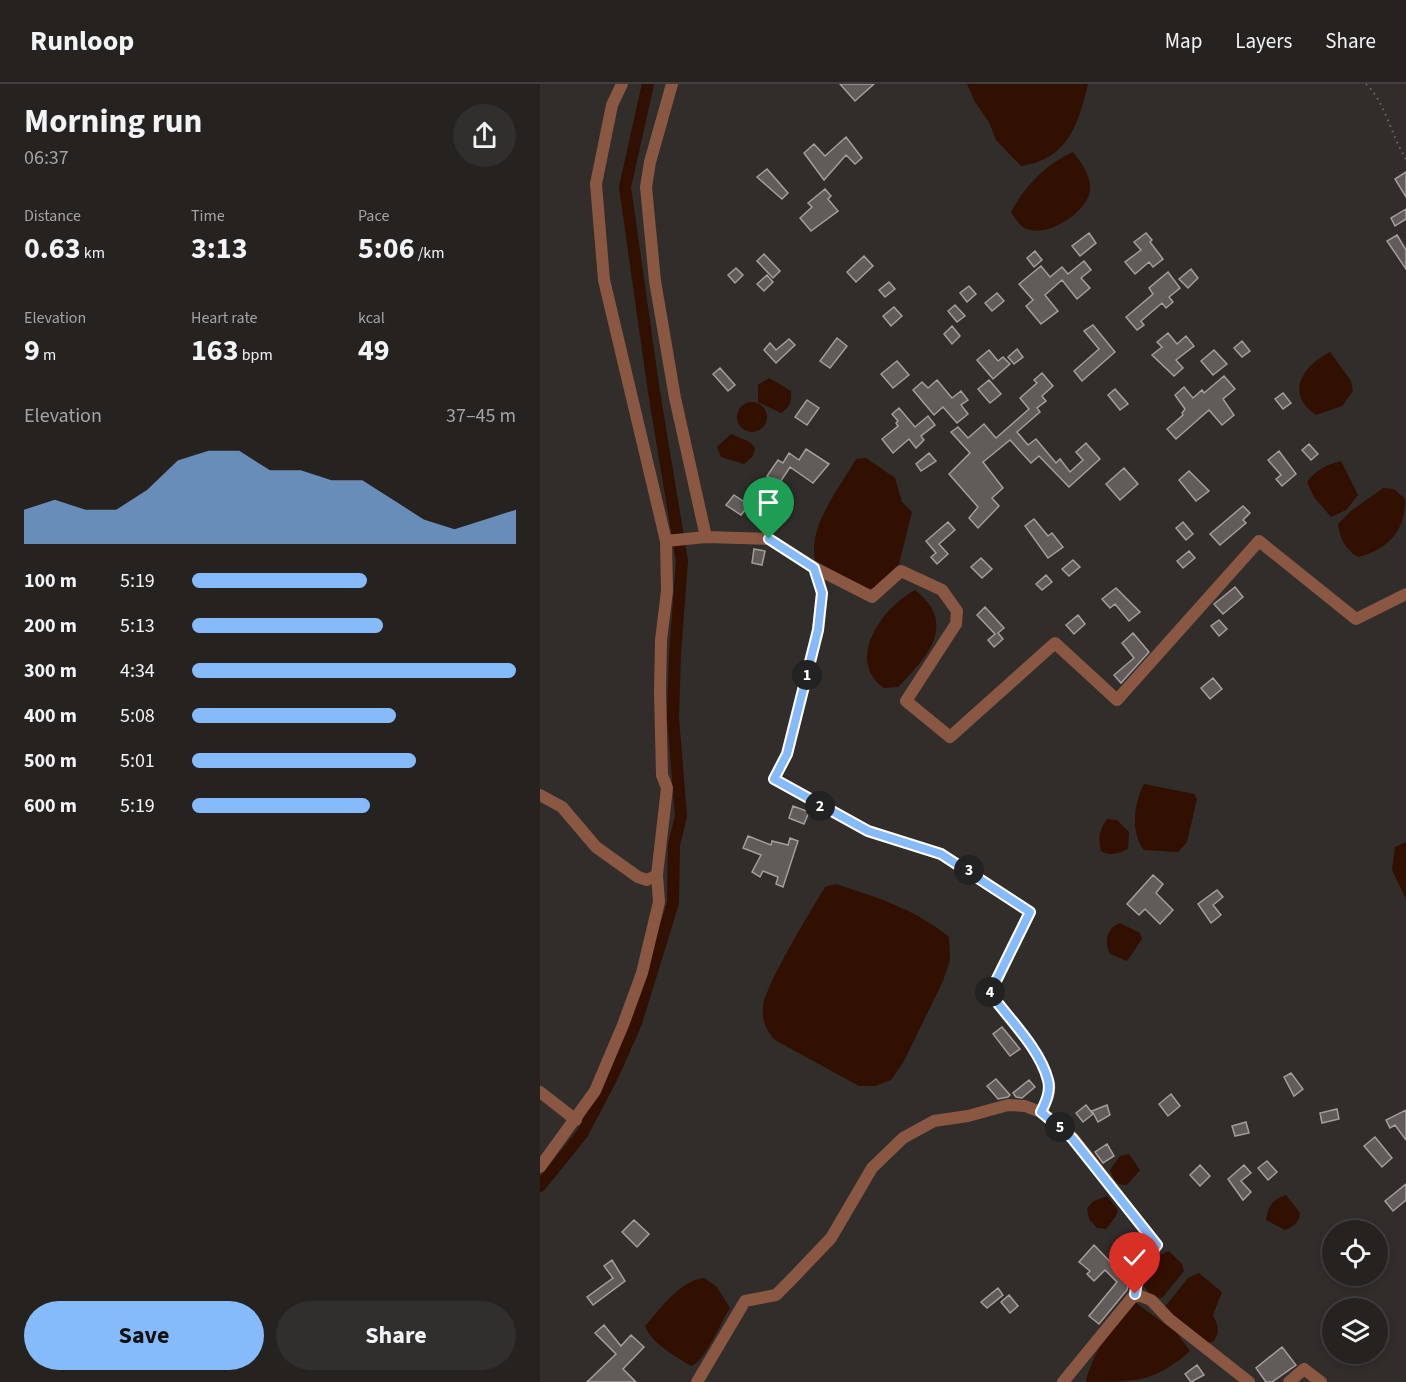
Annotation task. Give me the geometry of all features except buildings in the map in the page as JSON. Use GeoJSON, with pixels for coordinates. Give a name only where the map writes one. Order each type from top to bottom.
{"type":"FeatureCollection","features":[{"type":"Feature","properties":{"kind":"street"},"geometry":{"type":"LineString","coordinates":[[540,1167],[595,1091],[642,973],[659,902],[657,875],[667,788],[662,776],[660,691],[661,640],[667,591],[666,541],[604,280],[596,184],[612,105],[622,84]]}},
{"type":"Feature","properties":{"kind":"street"},"geometry":{"type":"LineString","coordinates":[[672,84],[650,162],[646,187],[655,280],[675,398],[706,537]]}},
{"type":"Feature","properties":{"kind":"street"},"geometry":{"type":"LineString","coordinates":[[666,541],[706,537],[769,539],[814,568],[872,597],[901,571],[942,590],[957,611],[956,624],[906,701],[950,737],[1055,643],[1117,700],[1258,541],[1356,619],[1406,594]]}},
{"type":"Feature","properties":{"kind":"street"},"geometry":{"type":"LineString","coordinates":[[814,568],[822,593],[818,630],[787,754],[774,779],[868,831],[941,854],[1030,912],[990,993],[1034,1052],[1049,1081],[1048,1098],[1041,1112]]}},
{"type":"Feature","properties":{"kind":"street"},"geometry":{"type":"LineString","coordinates":[[540,795],[562,807],[596,847],[638,877],[647,880],[657,875]]}},
{"type":"Feature","properties":{"kind":"street"},"geometry":{"type":"LineString","coordinates":[[540,1092],[576,1120]]}},
{"type":"Feature","properties":{"kind":"street"},"geometry":{"type":"LineString","coordinates":[[697,1382],[745,1301],[776,1295],[790,1281],[831,1238],[872,1168],[903,1138],[933,1121],[968,1116],[1008,1105],[1025,1106],[1041,1112],[1072,1138],[1157,1245],[1139,1269],[1135,1294],[1063,1382]]}},
{"type":"Feature","properties":{"kind":"street"},"geometry":{"type":"LineString","coordinates":[[1135,1294],[1151,1300],[1169,1318],[1249,1382]]}},
{"type":"Feature","properties":{"kind":"street"},"geometry":{"type":"LineString","coordinates":[[1289,1382],[1304,1369],[1321,1382]]}},
{"type":"Feature","properties":{"kind":"path"},"geometry":{"type":"LineString","coordinates":[[1366,84],[1375,92],[1395,142],[1406,159]]}},
{"type":"Feature","properties":{"kind":"shaded area"},"geometry":{"type":"Polygon","coordinates":[[[967,84],[1088,84],[1075,126],[1060,148],[1037,162],[1021,166],[996,140],[989,122],[975,102],[967,84]]]}},
{"type":"Feature","properties":{"kind":"shaded area"},"geometry":{"type":"Polygon","coordinates":[[[1073,152],[1083,165],[1089,180],[1090,190],[1082,207],[1073,216],[1052,228],[1032,230],[1023,227],[1011,212],[1017,202],[1045,169],[1073,152]]]}},
{"type":"Feature","properties":{"kind":"shaded area"},"geometry":{"type":"Polygon","coordinates":[[[1330,352],[1351,381],[1353,391],[1342,406],[1316,415],[1306,407],[1301,398],[1299,389],[1301,380],[1312,365],[1330,352]]]}},
{"type":"Feature","properties":{"kind":"shaded area"},"geometry":{"type":"Polygon","coordinates":[[[769,378],[791,391],[790,404],[781,413],[758,402],[758,385],[769,378]]]}},
{"type":"Feature","properties":{"kind":"shaded area"},"geometry":{"type":"Polygon","coordinates":[[[752,402],[758,403],[766,411],[766,423],[758,431],[752,432],[746,431],[738,423],[737,417],[738,411],[746,403],[752,402]]]}},
{"type":"Feature","properties":{"kind":"shaded area"},"geometry":{"type":"Polygon","coordinates":[[[731,434],[750,442],[755,448],[753,456],[744,464],[721,457],[717,447],[731,434]]]}},
{"type":"Feature","properties":{"kind":"shaded area"},"geometry":{"type":"Polygon","coordinates":[[[866,458],[895,478],[902,502],[912,512],[899,564],[876,587],[866,590],[815,560],[814,547],[821,520],[834,494],[856,459],[866,458]]]}},
{"type":"Feature","properties":{"kind":"shaded area"},"geometry":{"type":"Polygon","coordinates":[[[1341,461],[1358,495],[1346,510],[1331,517],[1314,497],[1307,482],[1322,468],[1341,461]]]}},
{"type":"Feature","properties":{"kind":"shaded area"},"geometry":{"type":"Polygon","coordinates":[[[1383,488],[1394,489],[1405,499],[1402,521],[1398,530],[1386,544],[1358,557],[1344,543],[1338,524],[1351,511],[1383,488]]]}},
{"type":"Feature","properties":{"kind":"shaded area"},"geometry":{"type":"Polygon","coordinates":[[[915,590],[928,603],[935,615],[934,640],[919,664],[898,687],[884,688],[873,676],[867,663],[872,635],[891,609],[915,590]]]}},
{"type":"Feature","properties":{"kind":"shaded area"},"geometry":{"type":"Polygon","coordinates":[[[1144,784],[1194,794],[1197,799],[1187,842],[1178,852],[1144,850],[1140,843],[1135,818],[1144,784]]]}},
{"type":"Feature","properties":{"kind":"shaded area"},"geometry":{"type":"Polygon","coordinates":[[[1107,819],[1117,820],[1129,832],[1128,849],[1112,854],[1101,851],[1100,834],[1107,819]]]}},
{"type":"Feature","properties":{"kind":"shaded area"},"geometry":{"type":"Polygon","coordinates":[[[1406,842],[1406,899],[1392,870],[1395,847],[1406,842]]]}},
{"type":"Feature","properties":{"kind":"shaded area"},"geometry":{"type":"Polygon","coordinates":[[[836,884],[881,899],[910,912],[949,937],[950,960],[943,981],[904,1061],[891,1080],[875,1086],[859,1086],[775,1040],[764,1021],[763,1007],[766,996],[780,965],[825,887],[836,884]]]}},
{"type":"Feature","properties":{"kind":"shaded area"},"geometry":{"type":"Polygon","coordinates":[[[1120,923],[1140,933],[1142,939],[1127,961],[1110,954],[1107,945],[1109,932],[1120,923]]]}},
{"type":"Feature","properties":{"kind":"shaded area"},"geometry":{"type":"Polygon","coordinates":[[[1129,1154],[1140,1170],[1127,1185],[1120,1184],[1114,1179],[1110,1170],[1120,1156],[1129,1154]]]}},
{"type":"Feature","properties":{"kind":"shaded area"},"geometry":{"type":"Polygon","coordinates":[[[1286,1195],[1300,1213],[1296,1224],[1285,1230],[1266,1220],[1272,1204],[1286,1195]]]}},
{"type":"Feature","properties":{"kind":"shaded area"},"geometry":{"type":"Polygon","coordinates":[[[1107,1196],[1118,1210],[1106,1229],[1097,1228],[1089,1219],[1087,1208],[1094,1201],[1107,1196]]]}},
{"type":"Feature","properties":{"kind":"shaded area"},"geometry":{"type":"Polygon","coordinates":[[[1169,1251],[1182,1264],[1184,1271],[1162,1298],[1150,1293],[1142,1282],[1151,1263],[1169,1251]]]}},
{"type":"Feature","properties":{"kind":"shaded area"},"geometry":{"type":"Polygon","coordinates":[[[1199,1273],[1222,1292],[1213,1315],[1218,1328],[1213,1342],[1205,1343],[1164,1308],[1188,1278],[1199,1273]]]}},
{"type":"Feature","properties":{"kind":"shaded area"},"geometry":{"type":"Polygon","coordinates":[[[704,1278],[717,1287],[730,1308],[702,1357],[691,1366],[671,1354],[653,1339],[645,1326],[679,1290],[695,1280],[704,1278]]]}},
{"type":"Feature","properties":{"kind":"shaded area"},"geometry":{"type":"Polygon","coordinates":[[[1136,1303],[1176,1332],[1190,1351],[1166,1369],[1144,1378],[1119,1382],[1088,1382],[1086,1380],[1090,1369],[1105,1338],[1136,1303]]]}},
{"type":"Feature","properties":{"kind":"waterway"},"geometry":{"type":"LineString","coordinates":[[540,1186],[582,1134],[612,1077],[636,1023],[673,903],[674,845],[681,816],[673,717],[682,561],[654,392],[625,187],[648,84]]}},
{"type":"Feature","properties":{"kind":"route"},"geometry":{"type":"LineString","coordinates":[[769,539],[814,568],[822,593],[818,630],[787,754],[774,779],[868,831],[941,854],[971,871],[1030,912],[990,993],[1034,1052],[1049,1081],[1048,1098],[1041,1112],[1072,1138],[1104,1175],[1157,1245],[1139,1269],[1135,1294]]}}]}
